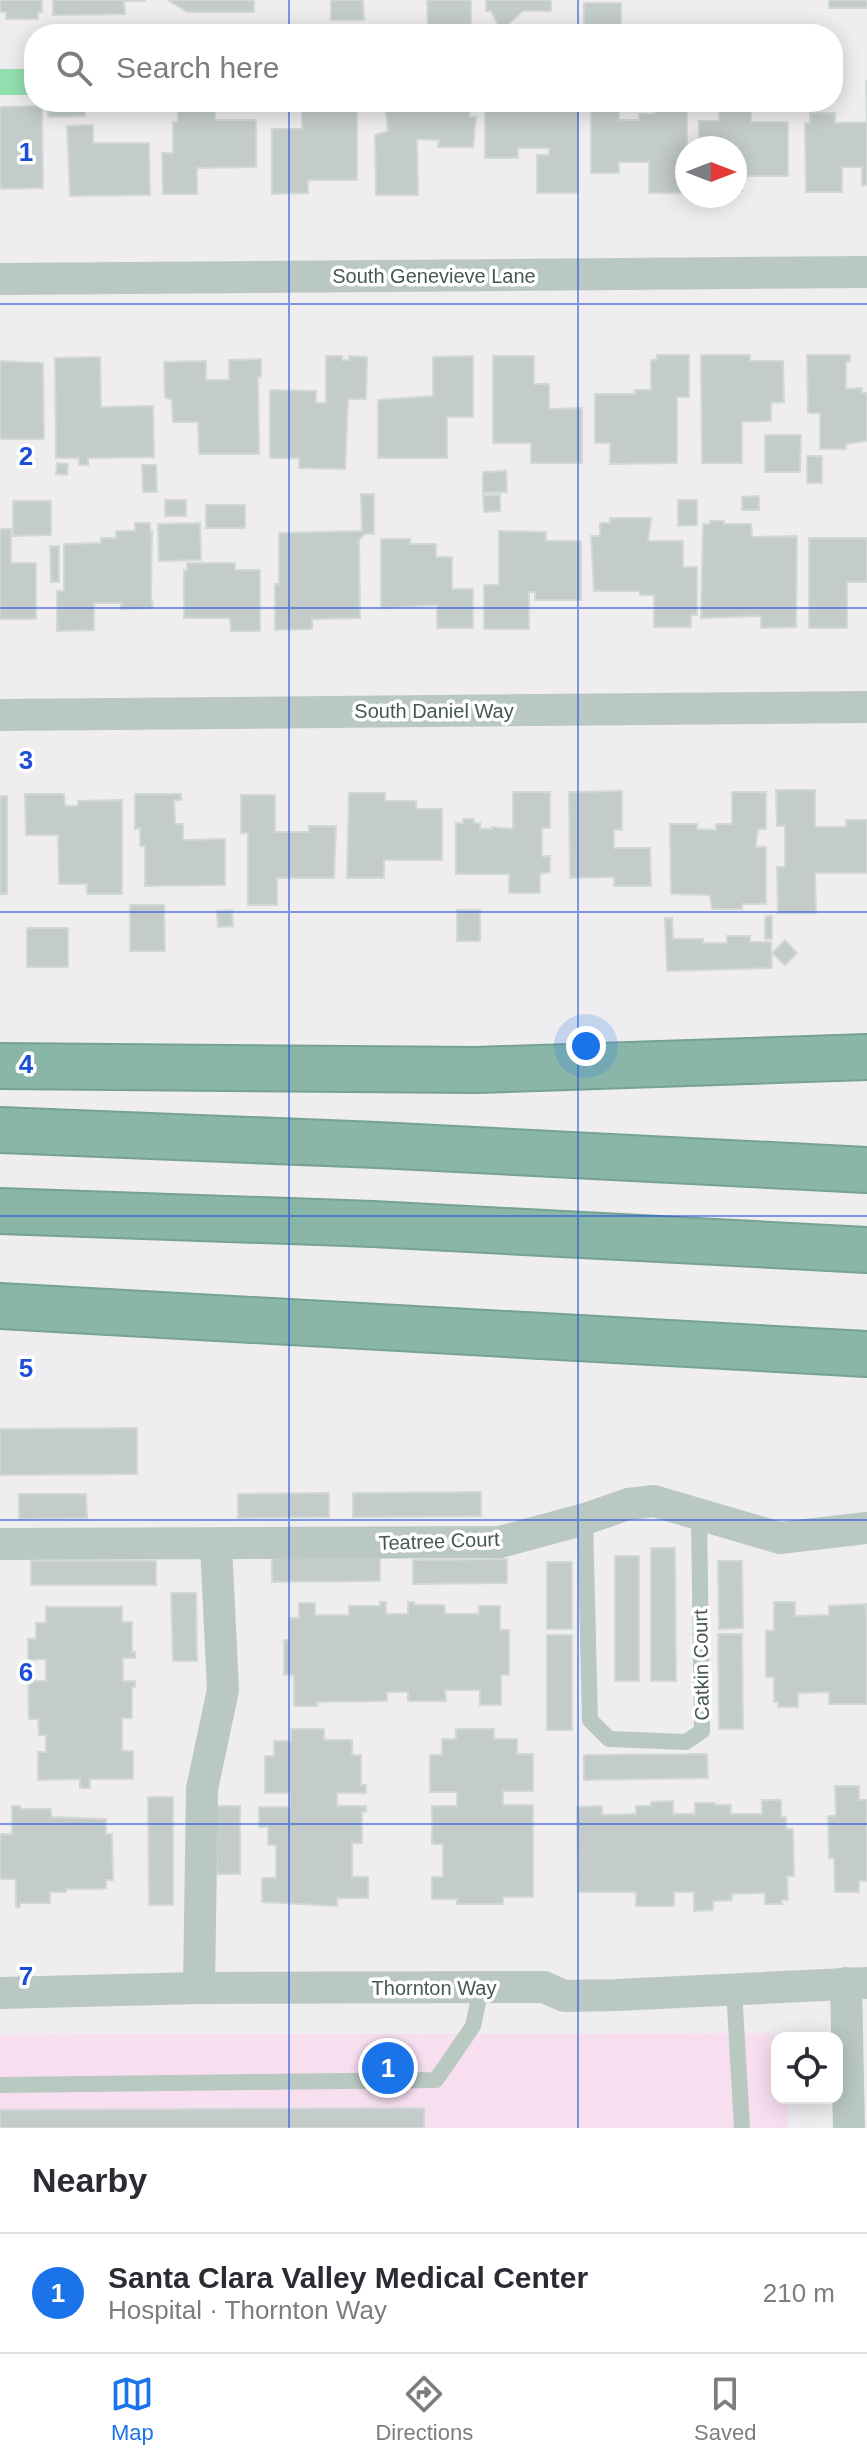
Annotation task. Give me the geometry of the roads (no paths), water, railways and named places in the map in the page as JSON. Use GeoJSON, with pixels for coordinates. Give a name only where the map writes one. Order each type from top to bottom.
{"type":"FeatureCollection","features":[{"type":"Feature","properties":{"kind":"highway"},"geometry":{"type":"LineString","coordinates":[[0,1066],[476,1070],[867,1057]]}},
{"type":"Feature","properties":{"kind":"highway"},"geometry":{"type":"LineString","coordinates":[[0,1130],[867,1170]]}},
{"type":"Feature","properties":{"kind":"highway"},"geometry":{"type":"LineString","coordinates":[[0,1211],[357,1223],[867,1250]]}},
{"type":"Feature","properties":{"kind":"highway"},"geometry":{"type":"LineString","coordinates":[[0,1306],[867,1354]]}},
{"type":"Feature","properties":{"kind":"street","name":"South Genevieve Lane"},"geometry":{"type":"LineString","coordinates":[[0,279],[867,272]]}},
{"type":"Feature","properties":{"kind":"street","name":"South Daniel Way"},"geometry":{"type":"LineString","coordinates":[[0,715],[867,707]]}},
{"type":"Feature","properties":{"kind":"street","name":"Teatree Court"},"geometry":{"type":"LineString","coordinates":[[0,1544],[500,1542],[628,1504],[654,1501],[780,1538],[867,1528]]}},
{"type":"Feature","properties":{"kind":"street"},"geometry":{"type":"LineString","coordinates":[[199,1988],[202,1789],[223,1690],[216,1544]]}},
{"type":"Feature","properties":{"kind":"street"},"geometry":{"type":"LineString","coordinates":[[849,2128],[857,1983]]}},
{"type":"Feature","properties":{"kind":"street","name":"Thornton Way"},"geometry":{"type":"LineString","coordinates":[[0,1993],[199,1988],[544,1987],[564,1996],[857,1983]]}},
{"type":"Feature","properties":{"kind":"lane","name":"Catkin Court"},"geometry":{"type":"LineString","coordinates":[[585,1519],[590,1720],[609,1739],[686,1742],[702,1731],[699,1515]]}},
{"type":"Feature","properties":{"kind":"lane"},"geometry":{"type":"LineString","coordinates":[[0,2085],[436,2080],[473,2026],[481,1988]]}},
{"type":"Feature","properties":{"kind":"lane"},"geometry":{"type":"LineString","coordinates":[[734,1989],[742,2128]]}},
{"type":"Feature","properties":{"kind":"place","name":"Santa Clara Valley Medical Center"},"geometry":{"type":"Point","coordinates":[388,2068]}}]}
